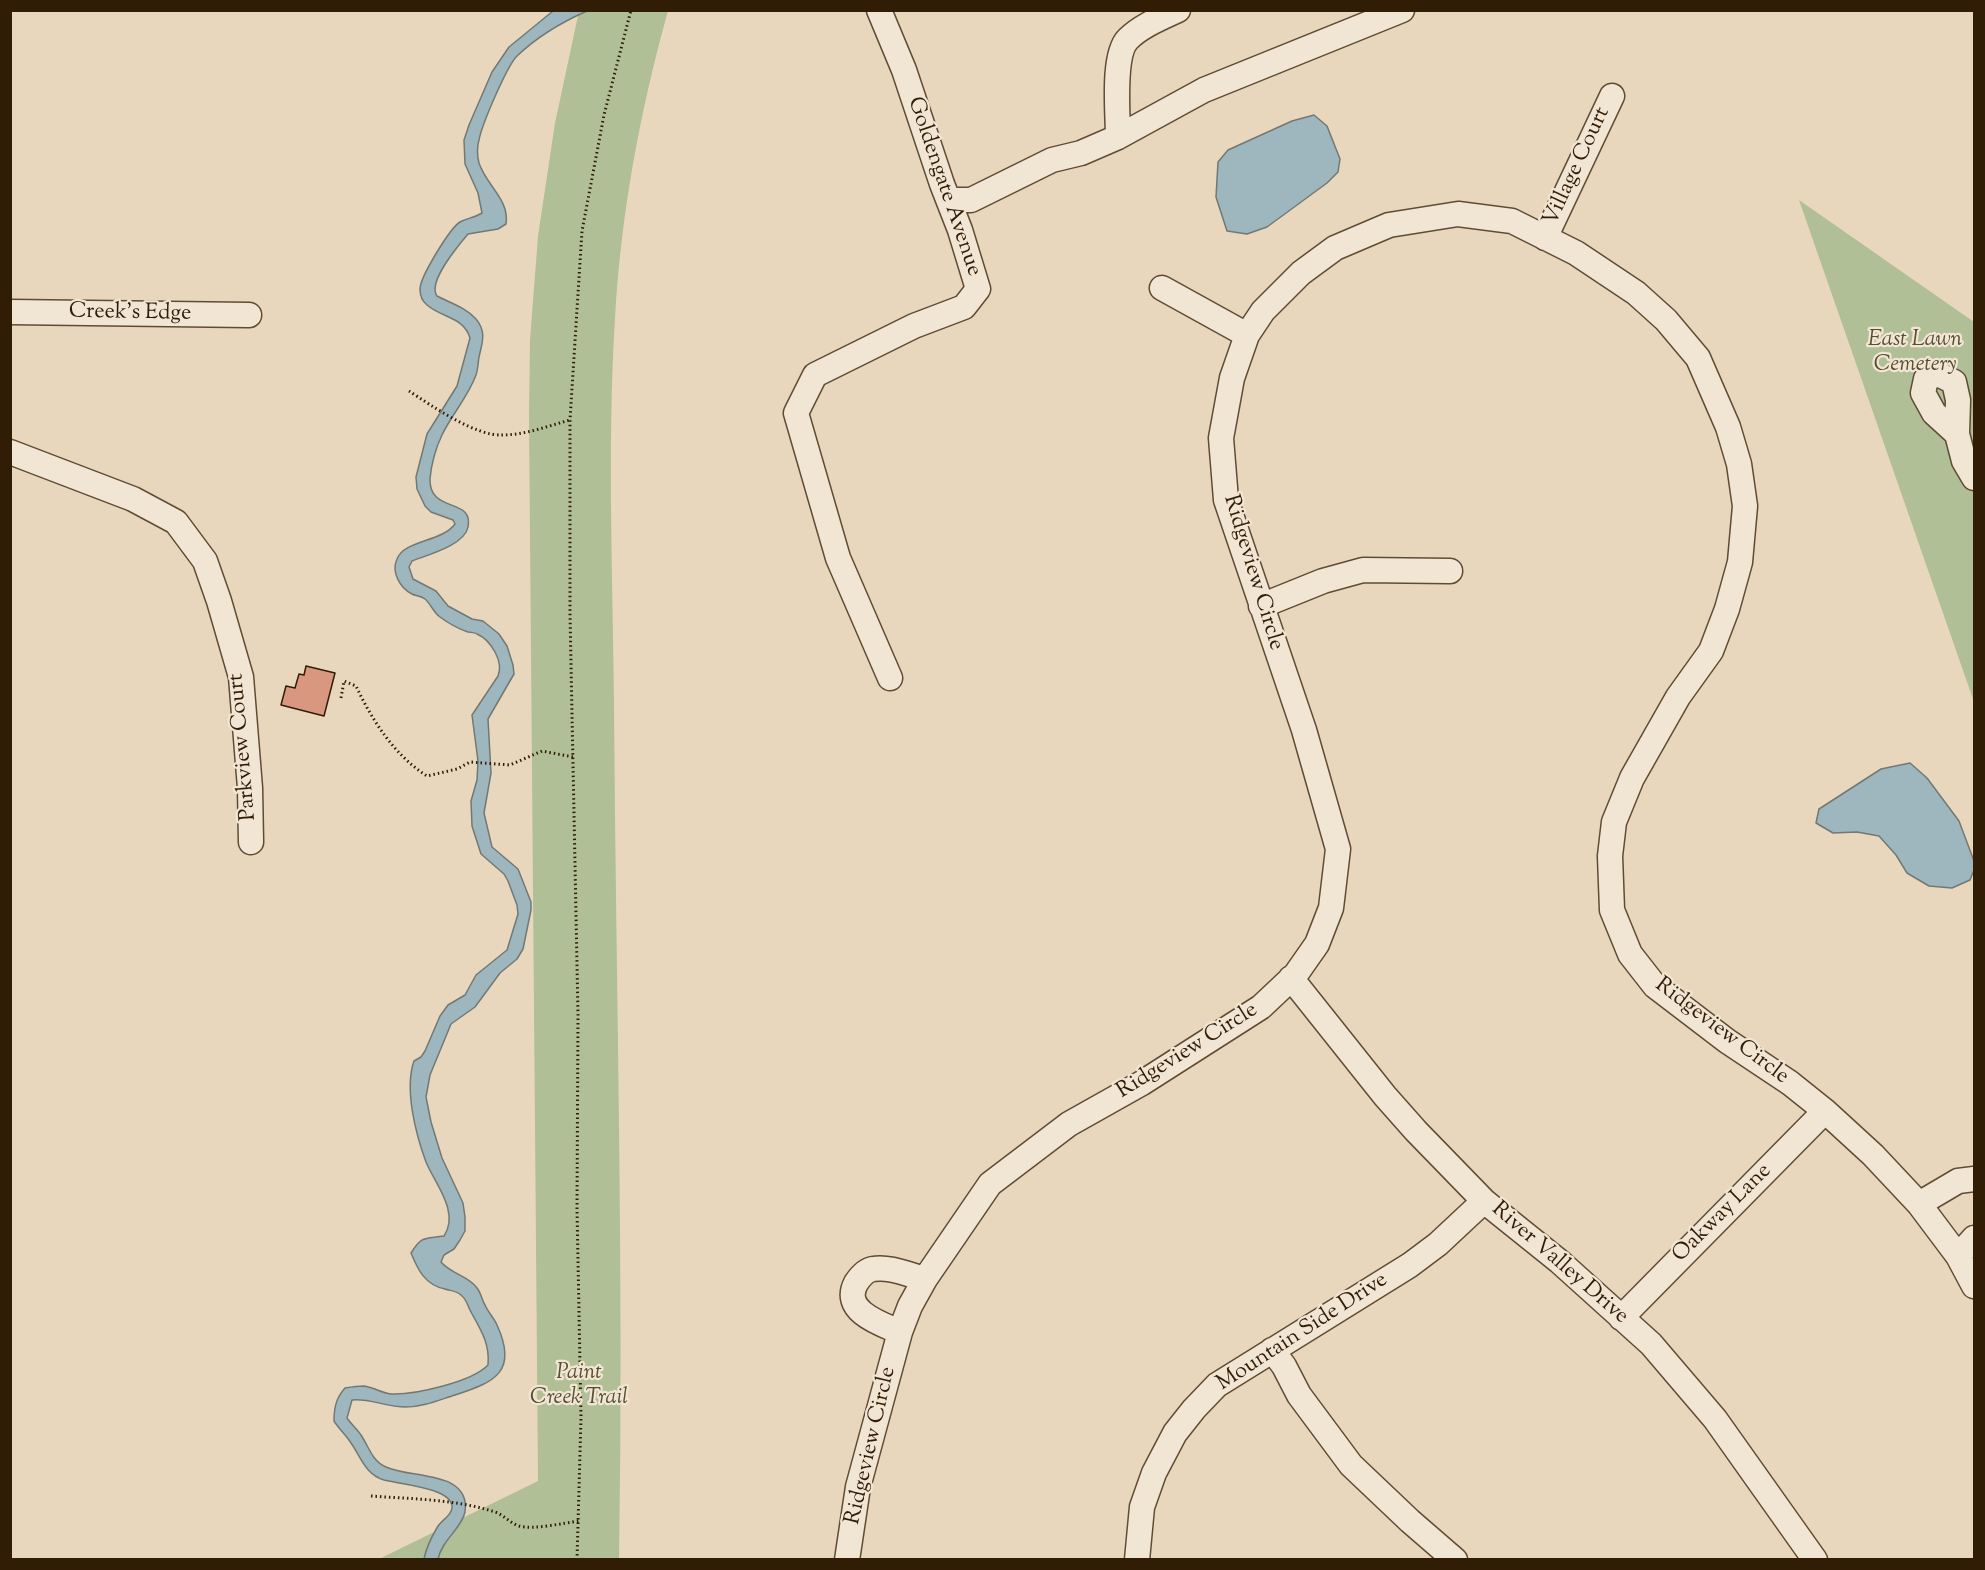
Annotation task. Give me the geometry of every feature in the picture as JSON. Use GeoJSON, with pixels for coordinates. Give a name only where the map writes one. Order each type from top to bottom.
{"type":"FeatureCollection","features":[{"type":"Feature","properties":{"kind":"street","name":"Goldengate Avenue"},"geometry":{"type":"LineString","coordinates":[[879,10],[904,70],[960,230],[978,289],[964,307],[914,326],[815,375],[796,414],[838,558],[890,678]]}},
{"type":"Feature","properties":{"kind":"street"},"geometry":{"type":"LineString","coordinates":[[1118,137],[1119,59],[1126,40],[1142,28],[1178,10]]}},
{"type":"Feature","properties":{"kind":"street"},"geometry":{"type":"LineString","coordinates":[[949,200],[971,200],[1052,160],[1081,153],[1118,137],[1204,90],[1402,10]]}},
{"type":"Feature","properties":{"kind":"street","name":"Village Court"},"geometry":{"type":"LineString","coordinates":[[1545,238],[1612,96]]}},
{"type":"Feature","properties":{"kind":"street","name":"Ridgeview Circle"},"geometry":{"type":"LineString","coordinates":[[847,1560],[858,1487],[900,1332],[924,1279],[990,1184],[1069,1124],[1142,1083],[1260,1007],[1291,978],[1317,944],[1331,908],[1338,849],[1304,730],[1226,500],[1221,438],[1232,378],[1247,335],[1263,310],[1301,273],[1335,248],[1389,225],[1458,214],[1512,222],[1576,253],[1636,293],[1666,320],[1698,358],[1728,427],[1739,464],[1745,506],[1740,562],[1727,609],[1711,651],[1678,697],[1632,778],[1614,822],[1610,856],[1612,910],[1630,954],[1655,986],[1727,1041],[1790,1083],[1873,1155],[1919,1204],[1958,1256],[1974,1286]]}},
{"type":"Feature","properties":{"kind":"street"},"geometry":{"type":"LineString","coordinates":[[1162,288],[1247,335]]}},
{"type":"Feature","properties":{"kind":"street","name":"Creek's Edge"},"geometry":{"type":"LineString","coordinates":[[10,312],[249,315]]}},
{"type":"Feature","properties":{"kind":"street"},"geometry":{"type":"LineString","coordinates":[[1957,434],[1964,461],[1974,478]]}},
{"type":"Feature","properties":{"kind":"street","name":"Parkview Court"},"geometry":{"type":"LineString","coordinates":[[10,452],[133,499],[176,522],[205,561],[241,677],[250,788],[251,842]]}},
{"type":"Feature","properties":{"kind":"street"},"geometry":{"type":"LineString","coordinates":[[1261,606],[1323,581],[1363,570],[1450,572]]}},
{"type":"Feature","properties":{"kind":"street","name":"River Valley Drive"},"geometry":{"type":"LineString","coordinates":[[1291,978],[1385,1096],[1416,1131],[1485,1201],[1560,1262],[1651,1344],[1715,1419],[1815,1560]]}},
{"type":"Feature","properties":{"kind":"street","name":"Oakway Lane"},"geometry":{"type":"LineString","coordinates":[[1621,1318],[1825,1111]]}},
{"type":"Feature","properties":{"kind":"street"},"geometry":{"type":"LineString","coordinates":[[1919,1204],[1958,1181],[1974,1179]]}},
{"type":"Feature","properties":{"kind":"street","name":"Mountain Side Drive"},"geometry":{"type":"LineString","coordinates":[[1137,1560],[1142,1507],[1154,1473],[1175,1433],[1217,1385],[1410,1264],[1438,1244],[1485,1201]]}},
{"type":"Feature","properties":{"kind":"street"},"geometry":{"type":"LineString","coordinates":[[1958,1256],[1974,1238]]}},
{"type":"Feature","properties":{"kind":"street"},"geometry":{"type":"LineString","coordinates":[[900,1332],[864,1316],[855,1303],[854,1289],[860,1276],[872,1269],[889,1269],[924,1279]]}},
{"type":"Feature","properties":{"kind":"street"},"geometry":{"type":"LineString","coordinates":[[1272,1350],[1284,1365],[1299,1395],[1351,1465],[1455,1560]]}},
{"type":"Feature","properties":{"kind":"path"},"geometry":{"type":"LineString","coordinates":[[578,1560],[581,1417],[577,1208],[578,1015],[570,613],[570,420],[582,231],[604,115],[631,10]]}},
{"type":"Feature","properties":{"kind":"path"},"geometry":{"type":"LineString","coordinates":[[410,391],[465,425],[499,436],[528,432],[570,420]]}},
{"type":"Feature","properties":{"kind":"path"},"geometry":{"type":"LineString","coordinates":[[341,698],[344,681],[356,686],[366,709],[398,753],[427,777],[457,769],[470,762],[510,765],[542,751],[573,757]]}},
{"type":"Feature","properties":{"kind":"path"},"geometry":{"type":"LineString","coordinates":[[371,1496],[442,1501],[474,1507],[497,1512],[519,1526],[535,1527],[579,1521]]}},
{"type":"Feature","properties":{"kind":"green space","name":"Paint Creek Trail"},"geometry":{"type":"Polygon","coordinates":[[[579,11],[668,11],[649,87],[627,202],[615,318],[611,415],[620,1240],[619,1559],[377,1560],[538,1481],[530,340],[538,236],[555,123],[579,11]]]}},
{"type":"Feature","properties":{"kind":"green space","name":"East Lawn Cemetery"},"geometry":{"type":"Polygon","coordinates":[[[1799,200],[1974,322],[1974,702],[1799,200]]]}},
{"type":"Feature","properties":{"kind":"water"},"geometry":{"type":"Polygon","coordinates":[[[553,11],[587,11],[550,31],[517,56],[495,96],[478,142],[479,163],[501,200],[506,215],[506,224],[498,229],[468,234],[445,264],[436,282],[437,296],[472,315],[483,333],[476,375],[440,440],[430,479],[436,497],[464,512],[468,518],[468,527],[460,539],[453,544],[412,561],[409,567],[413,579],[436,591],[448,606],[472,619],[483,621],[499,634],[507,646],[514,674],[488,719],[491,773],[484,813],[492,847],[518,869],[531,902],[523,949],[517,959],[500,973],[475,1007],[451,1024],[430,1075],[426,1097],[442,1158],[463,1203],[465,1217],[465,1231],[454,1249],[444,1255],[441,1262],[474,1284],[478,1290],[503,1341],[504,1364],[492,1379],[482,1385],[425,1405],[399,1407],[365,1400],[352,1400],[347,1418],[381,1464],[397,1471],[449,1482],[459,1489],[464,1498],[463,1518],[443,1546],[438,1559],[424,1559],[436,1530],[451,1511],[450,1501],[435,1491],[384,1480],[372,1474],[334,1421],[334,1412],[345,1388],[364,1386],[391,1394],[414,1392],[456,1382],[488,1365],[488,1350],[484,1337],[465,1299],[458,1293],[438,1287],[427,1280],[411,1253],[421,1241],[444,1236],[449,1217],[448,1208],[426,1162],[418,1139],[412,1112],[410,1085],[414,1061],[425,1051],[440,1016],[448,1005],[465,995],[476,975],[507,950],[518,914],[508,881],[504,874],[481,854],[472,826],[471,801],[477,780],[478,761],[472,715],[498,676],[498,658],[482,637],[446,621],[425,599],[404,588],[396,574],[395,564],[407,548],[449,530],[455,524],[453,520],[431,512],[425,506],[417,489],[416,477],[427,434],[457,386],[470,338],[458,322],[424,302],[420,294],[421,283],[436,253],[455,226],[482,213],[478,193],[465,164],[464,140],[492,72],[509,47],[553,11]]]}},
{"type":"Feature","properties":{"kind":"water"},"geometry":{"type":"Polygon","coordinates":[[[1314,115],[1327,126],[1340,159],[1338,172],[1327,183],[1267,227],[1247,234],[1227,231],[1216,197],[1218,162],[1228,150],[1292,121],[1314,115]]]}},
{"type":"Feature","properties":{"kind":"water"},"geometry":{"type":"Polygon","coordinates":[[[1910,763],[1927,778],[1959,821],[1974,861],[1974,870],[1970,880],[1952,888],[1929,886],[1907,873],[1896,855],[1879,836],[1857,832],[1833,833],[1816,823],[1819,809],[1881,769],[1910,763]]]}},
{"type":"Feature","properties":{"kind":"building"},"geometry":{"type":"Polygon","coordinates":[[[306,666],[335,673],[324,716],[281,705],[286,686],[295,688],[299,674],[304,675],[306,666]]]}}]}
